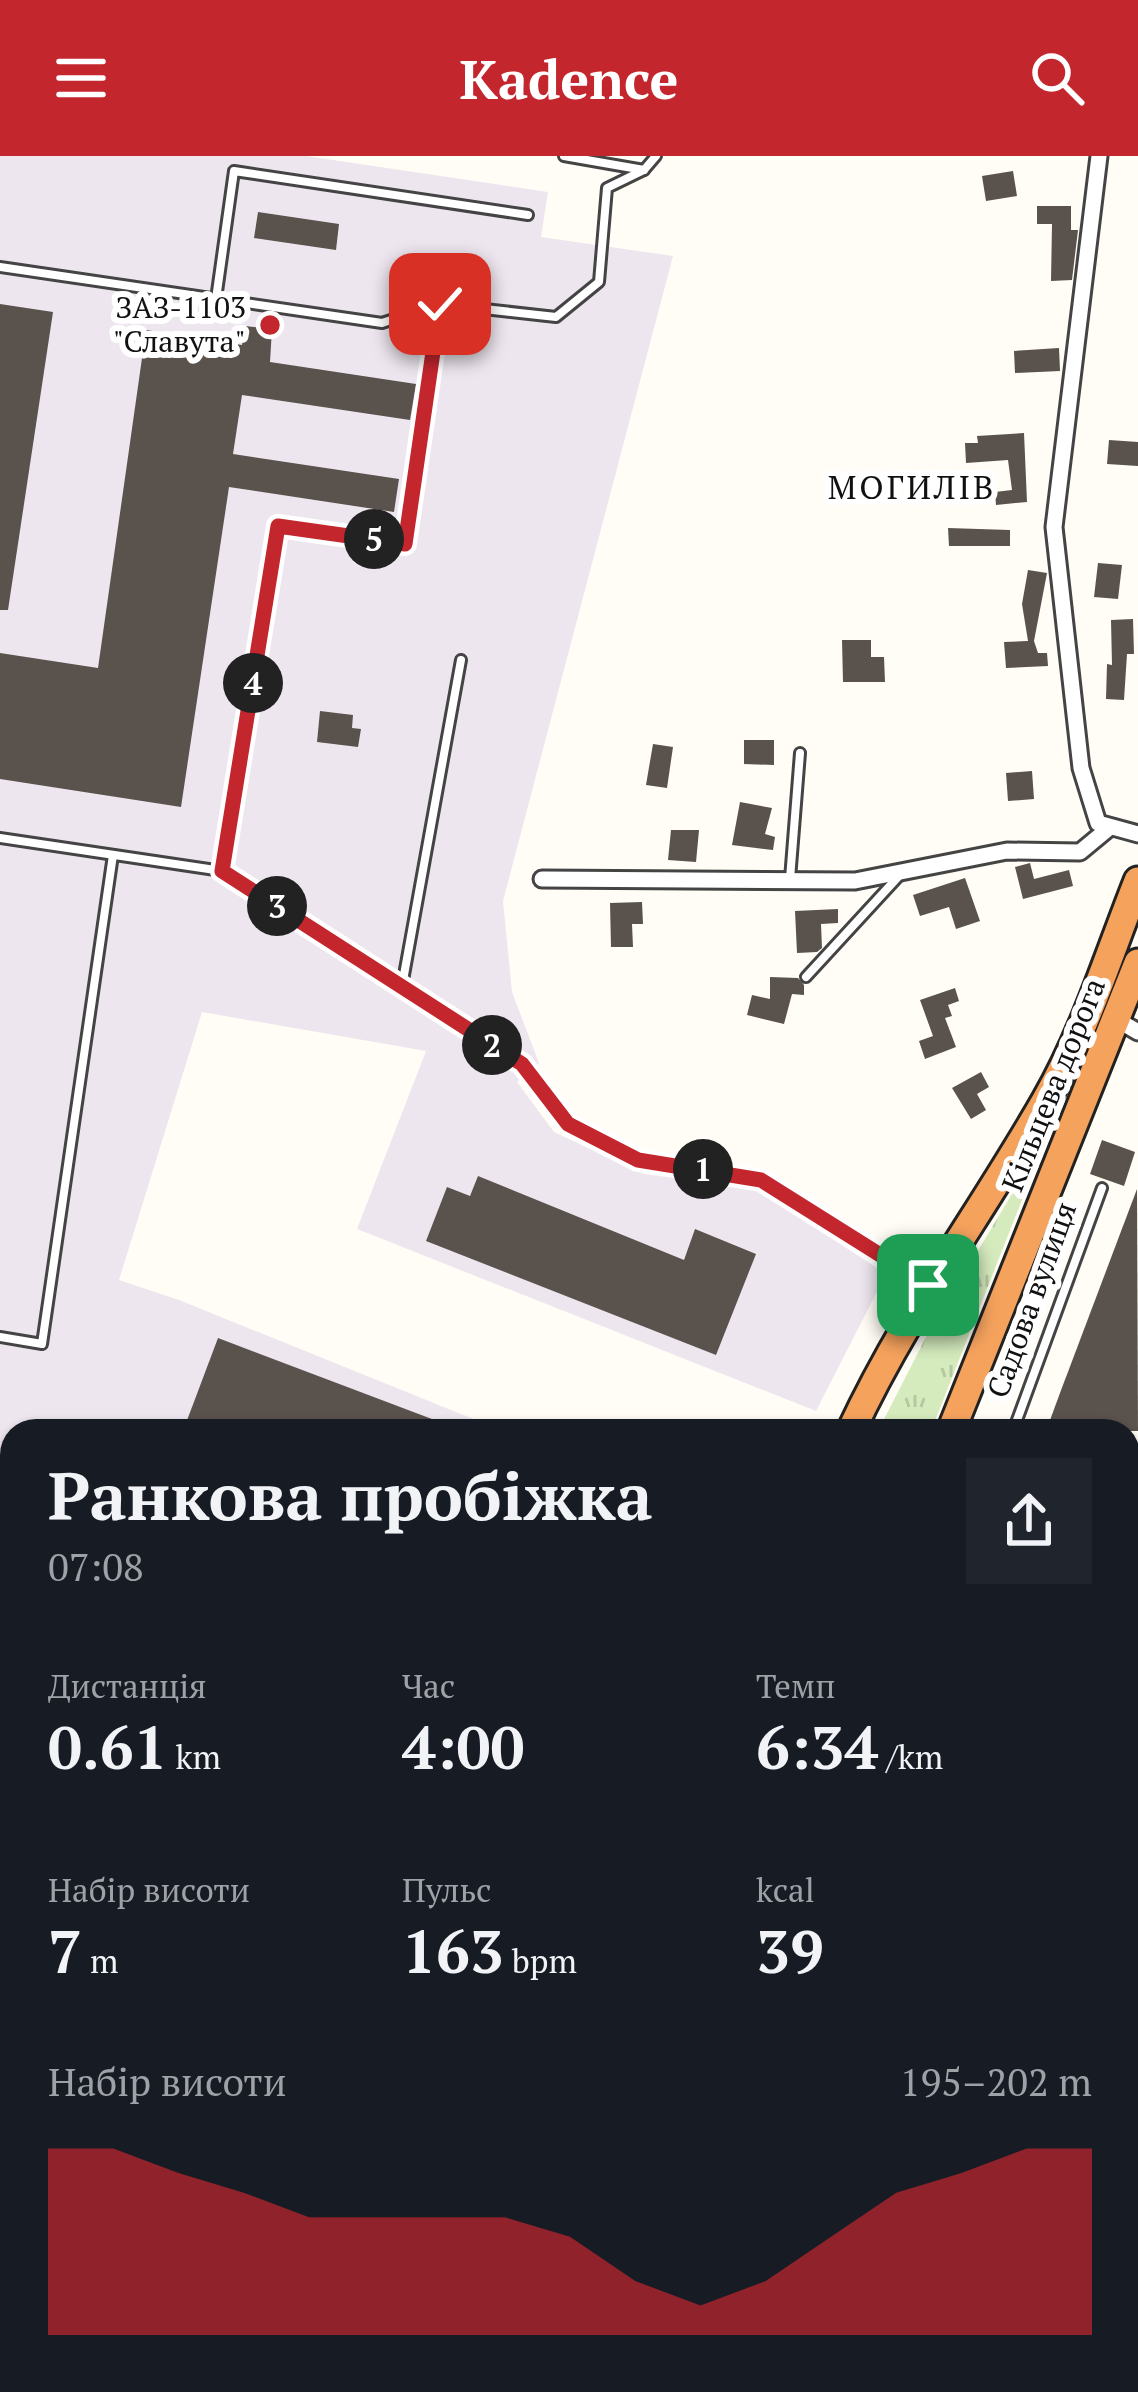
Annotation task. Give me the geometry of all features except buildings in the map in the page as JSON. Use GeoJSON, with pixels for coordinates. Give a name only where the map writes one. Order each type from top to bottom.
{"type":"FeatureCollection","features":[{"type":"Feature","properties":{"kind":"highway","name":"Кільцева дорога"},"geometry":{"type":"LineString","coordinates":[[856,1419],[928,1285],[1048,1097],[1138,881]]}},
{"type":"Feature","properties":{"kind":"highway","name":"Кільцева дорога"},"geometry":{"type":"LineString","coordinates":[[956,1419],[1126,1025],[1138,963]]}},
{"type":"Feature","properties":{"kind":"street"},"geometry":{"type":"LineString","coordinates":[[1099,156],[1054,527],[1081,768],[1098,824],[1138,834]]}},
{"type":"Feature","properties":{"kind":"street"},"geometry":{"type":"LineString","coordinates":[[542,879],[854,881],[1007,851],[1080,852],[1108,828]]}},
{"type":"Feature","properties":{"kind":"lane"},"geometry":{"type":"LineString","coordinates":[[564,156],[644,170]]}},
{"type":"Feature","properties":{"kind":"lane"},"geometry":{"type":"LineString","coordinates":[[0,267],[382,323],[440,304],[556,317],[598,282],[607,188],[644,170],[656,156]]}},
{"type":"Feature","properties":{"kind":"lane"},"geometry":{"type":"LineString","coordinates":[[216,299],[234,171],[527,215]]}},
{"type":"Feature","properties":{"kind":"lane"},"geometry":{"type":"LineString","coordinates":[[222,871],[278,526],[405,544],[440,304]]}},
{"type":"Feature","properties":{"kind":"lane"},"geometry":{"type":"LineString","coordinates":[[402,986],[461,660]]}},
{"type":"Feature","properties":{"kind":"lane"},"geometry":{"type":"LineString","coordinates":[[790,881],[800,753]]}},
{"type":"Feature","properties":{"kind":"lane"},"geometry":{"type":"LineString","coordinates":[[0,838],[222,871],[522,1064],[568,1124],[638,1160],[761,1180],[928,1285]]}},
{"type":"Feature","properties":{"kind":"lane"},"geometry":{"type":"LineString","coordinates":[[0,1337],[42,1344],[112,855]]}},
{"type":"Feature","properties":{"kind":"lane"},"geometry":{"type":"LineString","coordinates":[[806,977],[904,872]]}},
{"type":"Feature","properties":{"kind":"lane","name":"Садова вулиця"},"geometry":{"type":"LineString","coordinates":[[1017,1419],[1102,1188]]}},
{"type":"Feature","properties":{"kind":"shaded area"},"geometry":{"type":"Polygon","coordinates":[[[0,156],[306,156],[548,192],[541,237],[673,256],[503,901],[512,992],[539,1063],[517,1082],[554,1132],[644,1174],[758,1189],[877,1268],[882,1282],[816,1411],[357,1229],[426,1051],[202,1012],[119,1280],[473,1419],[0,1419],[0,156]]]}},
{"type":"Feature","properties":{"kind":"green space"},"geometry":{"type":"Polygon","coordinates":[[[1027,1169],[1033,1172],[936,1419],[884,1419],[925,1339],[1027,1169]]]}},
{"type":"Feature","properties":{"kind":"place","name":"ЗАЗ-1103 \"Славута\""},"geometry":{"type":"Point","coordinates":[270,325]}},
{"type":"Feature","properties":{"kind":"district","name":"МОГИЛІВ"},"geometry":{"type":"Point","coordinates":[912,487]}},
{"type":"Feature","properties":{"kind":"route"},"geometry":{"type":"LineString","coordinates":[[440,304],[405,544],[278,526],[222,871],[522,1064],[568,1124],[638,1160],[761,1180],[928,1285]]}}]}
